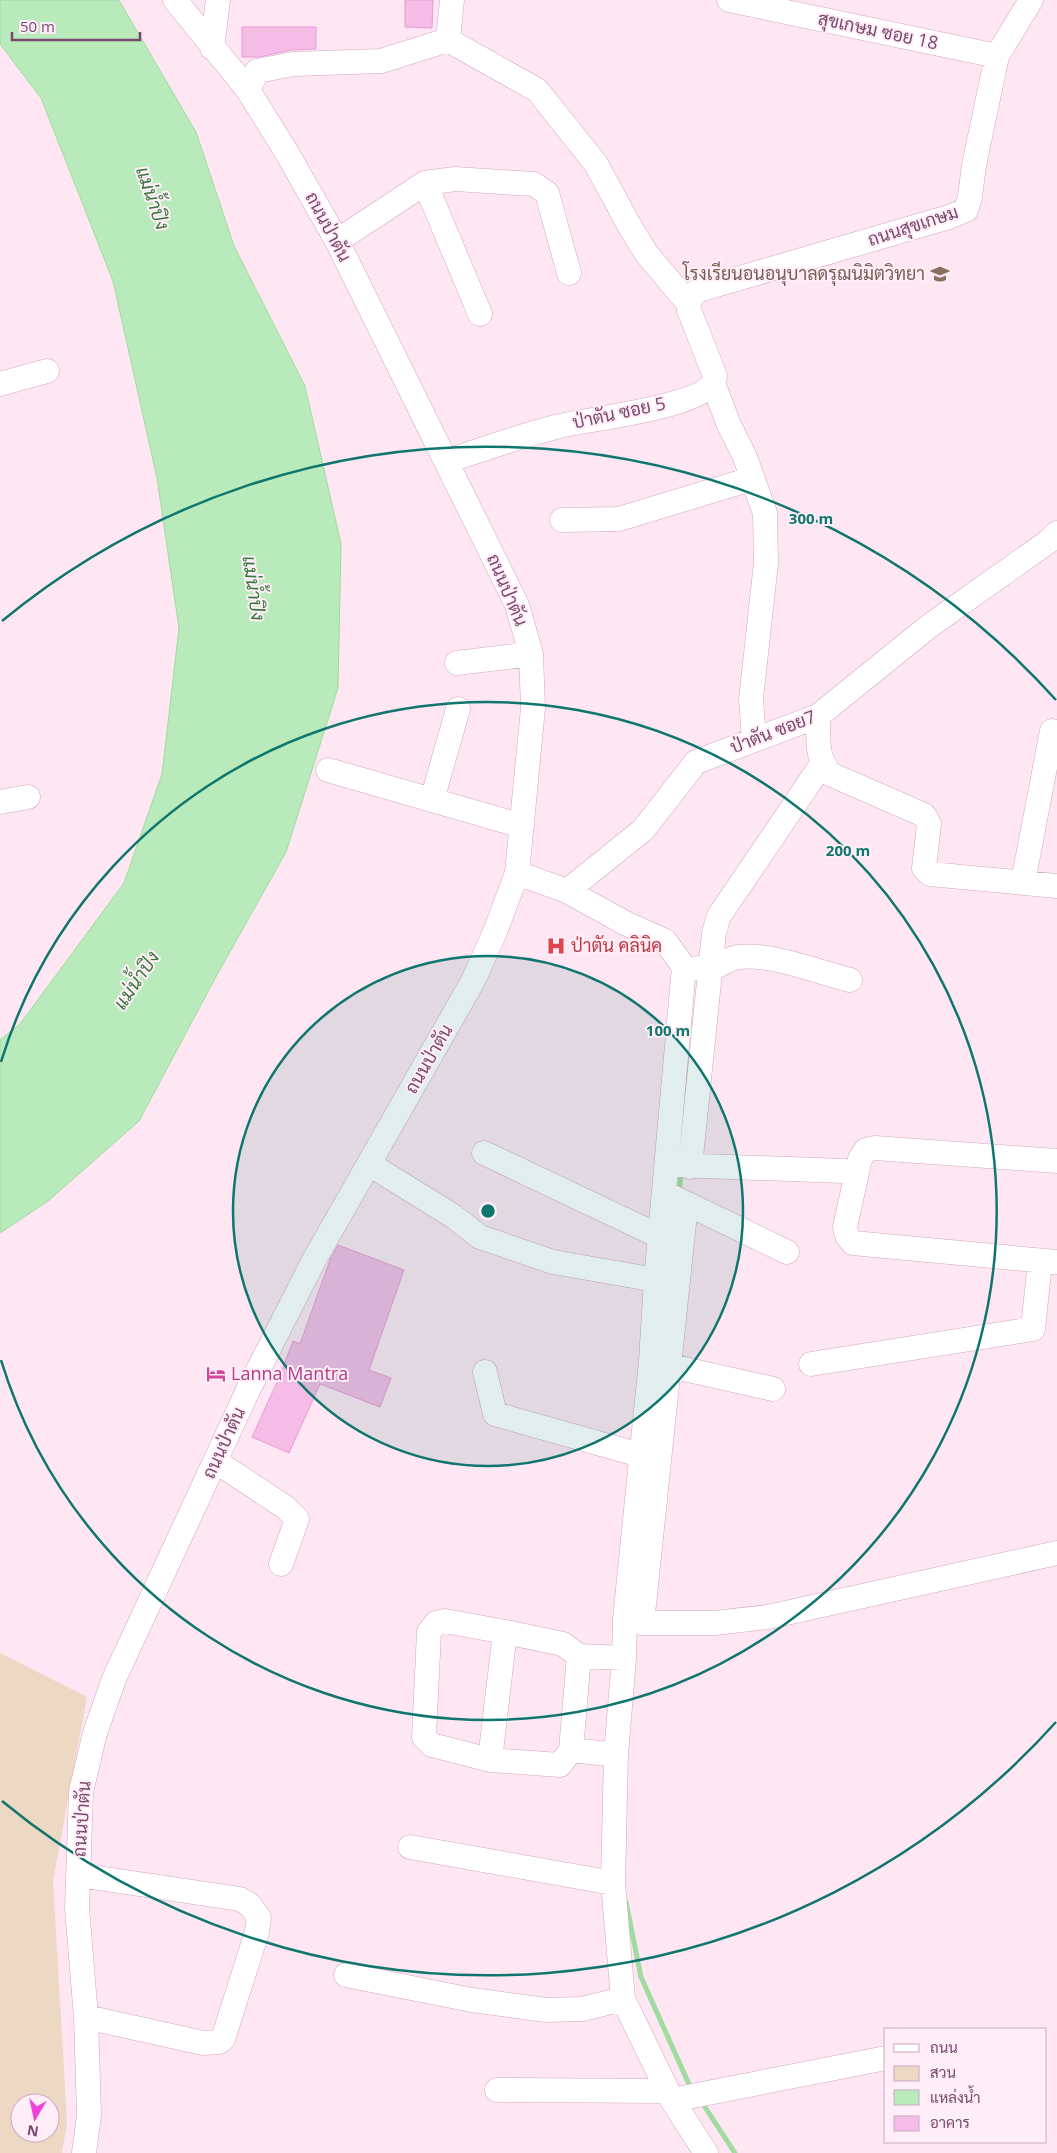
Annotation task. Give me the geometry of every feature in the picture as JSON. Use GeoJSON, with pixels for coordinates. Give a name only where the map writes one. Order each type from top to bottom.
{"type":"FeatureCollection","features":[{"type":"Feature","properties":{"kind":"street","name":"ถนนป่าตัน"},"geometry":{"type":"LineString","coordinates":[[84,2153],[89,2115],[86,2018],[77,1908],[81,1792],[95,1733],[114,1679],[249,1388],[314,1260],[473,981],[495,932],[517,873],[534,708],[531,654],[517,605],[337,242],[287,153],[248,90],[212,48],[176,0]]}},
{"type":"Feature","properties":{"kind":"street"},"geometry":{"type":"LineString","coordinates":[[212,48],[218,0]]}},
{"type":"Feature","properties":{"kind":"street"},"geometry":{"type":"LineString","coordinates":[[448,40],[452,0]]}},
{"type":"Feature","properties":{"kind":"street","name":"สุขเกษม ซอย 18"},"geometry":{"type":"LineString","coordinates":[[729,0],[997,56]]}},
{"type":"Feature","properties":{"kind":"street","name":"ถนนสุขเกษม"},"geometry":{"type":"LineString","coordinates":[[689,306],[693,293],[699,290],[949,217],[966,210],[997,56],[1031,0]]}},
{"type":"Feature","properties":{"kind":"street"},"geometry":{"type":"LineString","coordinates":[[248,90],[256,71],[293,64],[381,61],[448,40],[537,90],[596,164],[646,253],[689,306],[715,376],[713,384],[745,457],[751,479],[765,513],[766,563],[751,699],[754,740]]}},
{"type":"Feature","properties":{"kind":"street"},"geometry":{"type":"LineString","coordinates":[[337,242],[425,183],[455,178],[534,184],[547,193],[569,273]]}},
{"type":"Feature","properties":{"kind":"street"},"geometry":{"type":"LineString","coordinates":[[425,183],[480,314]]}},
{"type":"Feature","properties":{"kind":"street"},"geometry":{"type":"LineString","coordinates":[[0,384],[47,371]]}},
{"type":"Feature","properties":{"kind":"street","name":"ป่าตัน ซอย 5"},"geometry":{"type":"LineString","coordinates":[[447,461],[561,426],[643,412],[687,398],[713,384]]}},
{"type":"Feature","properties":{"kind":"street"},"geometry":{"type":"LineString","coordinates":[[562,520],[619,519],[751,479]]}},
{"type":"Feature","properties":{"kind":"street","name":"ป่าตัน ซอย7"},"geometry":{"type":"LineString","coordinates":[[567,891],[644,830],[696,762],[818,716],[928,627],[1054,540]]}},
{"type":"Feature","properties":{"kind":"street"},"geometry":{"type":"LineString","coordinates":[[457,663],[531,654]]}},
{"type":"Feature","properties":{"kind":"street"},"geometry":{"type":"LineString","coordinates":[[432,800],[458,710]]}},
{"type":"Feature","properties":{"kind":"street"},"geometry":{"type":"LineString","coordinates":[[818,716],[819,752],[822,764],[830,774],[924,815],[930,824],[924,868],[930,874],[1057,886]]}},
{"type":"Feature","properties":{"kind":"street"},"geometry":{"type":"LineString","coordinates":[[1024,882],[1052,731]]}},
{"type":"Feature","properties":{"kind":"street"},"geometry":{"type":"LineString","coordinates":[[666,1284],[660,1237],[664,1194],[679,1165],[698,1092],[714,933],[719,916],[822,764]]}},
{"type":"Feature","properties":{"kind":"street"},"geometry":{"type":"LineString","coordinates":[[328,770],[522,826]]}},
{"type":"Feature","properties":{"kind":"street"},"geometry":{"type":"LineString","coordinates":[[0,802],[28,797]]}},
{"type":"Feature","properties":{"kind":"street"},"geometry":{"type":"LineString","coordinates":[[517,873],[567,891],[625,923],[665,941],[684,967],[673,1091],[679,1165]]}},
{"type":"Feature","properties":{"kind":"street"},"geometry":{"type":"LineString","coordinates":[[684,967],[711,969],[737,957],[764,957],[850,980]]}},
{"type":"Feature","properties":{"kind":"street"},"geometry":{"type":"LineString","coordinates":[[673,1091],[698,1092]]}},
{"type":"Feature","properties":{"kind":"street"},"geometry":{"type":"LineString","coordinates":[[810,1364],[1033,1330],[1049,1262],[853,1242],[847,1236],[845,1227],[860,1159],[866,1150],[875,1148],[1057,1162]]}},
{"type":"Feature","properties":{"kind":"street"},"geometry":{"type":"LineString","coordinates":[[484,1153],[660,1237]]}},
{"type":"Feature","properties":{"kind":"street"},"geometry":{"type":"LineString","coordinates":[[369,1164],[453,1216],[480,1237],[553,1262],[666,1284]]}},
{"type":"Feature","properties":{"kind":"street"},"geometry":{"type":"LineString","coordinates":[[679,1165],[844,1171]]}},
{"type":"Feature","properties":{"kind":"street"},"geometry":{"type":"LineString","coordinates":[[664,1194],[787,1252]]}},
{"type":"Feature","properties":{"kind":"street"},"geometry":{"type":"LineString","coordinates":[[686,1204],[666,1284],[660,1364],[634,1621],[624,1658],[616,1756],[613,1883],[622,1998],[678,2096],[706,2153]]}},
{"type":"Feature","properties":{"kind":"street"},"geometry":{"type":"LineString","coordinates":[[660,1364],[773,1389]]}},
{"type":"Feature","properties":{"kind":"street"},"geometry":{"type":"LineString","coordinates":[[485,1372],[495,1414],[650,1456]]}},
{"type":"Feature","properties":{"kind":"street"},"geometry":{"type":"LineString","coordinates":[[216,1461],[285,1507],[297,1519],[281,1564]]}},
{"type":"Feature","properties":{"kind":"street"},"geometry":{"type":"LineString","coordinates":[[634,1621],[715,1623],[768,1616],[1057,1553]]}},
{"type":"Feature","properties":{"kind":"street"},"geometry":{"type":"LineString","coordinates":[[579,1656],[571,1750],[560,1764],[490,1760],[432,1745],[424,1737],[429,1632],[436,1623],[445,1621],[563,1644],[579,1656],[624,1658]]}},
{"type":"Feature","properties":{"kind":"street"},"geometry":{"type":"LineString","coordinates":[[490,1760],[506,1632]]}},
{"type":"Feature","properties":{"kind":"street"},"geometry":{"type":"LineString","coordinates":[[571,1750],[608,1754]]}},
{"type":"Feature","properties":{"kind":"street"},"geometry":{"type":"LineString","coordinates":[[410,1847],[613,1883]]}},
{"type":"Feature","properties":{"kind":"street"},"geometry":{"type":"LineString","coordinates":[[78,1875],[240,1899],[250,1905],[259,1918],[249,1959],[223,2038],[218,2042],[203,2043],[86,2018]]}},
{"type":"Feature","properties":{"kind":"street"},"geometry":{"type":"LineString","coordinates":[[346,1975],[482,2001],[546,2010],[582,2009],[622,1998]]}},
{"type":"Feature","properties":{"kind":"street"},"geometry":{"type":"LineString","coordinates":[[497,2090],[678,2096],[884,2058]]}},
{"type":"Feature","properties":{"kind":"green space"},"geometry":{"type":"Polygon","coordinates":[[[0,1653],[87,1697],[53,1881],[67,2122],[62,2153],[0,2153],[0,1653]]]}},
{"type":"Feature","properties":{"kind":"water","name":"แม่น้ำปิง"},"geometry":{"type":"Polygon","coordinates":[[[0,0],[118,0],[120,2],[196,132],[234,246],[305,386],[341,544],[338,688],[286,852],[218,973],[139,1121],[48,1201],[0,1233],[0,1040],[20,1024],[124,883],[162,774],[179,628],[157,478],[113,281],[41,98],[0,44],[0,0]]]}},
{"type":"Feature","properties":{"kind":"building"},"geometry":{"type":"Polygon","coordinates":[[[405,0],[433,0],[432,28],[405,27],[405,0]]]}},
{"type":"Feature","properties":{"kind":"building"},"geometry":{"type":"Polygon","coordinates":[[[242,27],[316,27],[316,49],[291,50],[259,57],[242,57],[242,27]]]}},
{"type":"Feature","properties":{"kind":"building"},"geometry":{"type":"Polygon","coordinates":[[[338,1245],[404,1270],[369,1370],[391,1378],[380,1407],[320,1384],[289,1453],[252,1437],[278,1380],[293,1341],[300,1344],[330,1260],[338,1245]]]}},
{"type":"Feature","properties":{"kind":"waterway"},"geometry":{"type":"LineString","coordinates":[[679,1194],[681,1172]]}},
{"type":"Feature","properties":{"kind":"waterway"},"geometry":{"type":"LineString","coordinates":[[626,1902],[641,1977],[693,2090]]}},
{"type":"Feature","properties":{"kind":"waterway"},"geometry":{"type":"LineString","coordinates":[[701,2101],[735,2153]]}},
{"type":"Feature","properties":{"kind":"place","name":"โรงเรียนอนอนุบาลดรุฌนิมิตวิทยา"},"geometry":{"type":"Point","coordinates":[940,274]}},
{"type":"Feature","properties":{"kind":"place","name":"ป่าตัน คลินิค"},"geometry":{"type":"Point","coordinates":[556,946]}},
{"type":"Feature","properties":{"kind":"place","name":"Lanna Mantra"},"geometry":{"type":"Point","coordinates":[216,1374]}}]}
